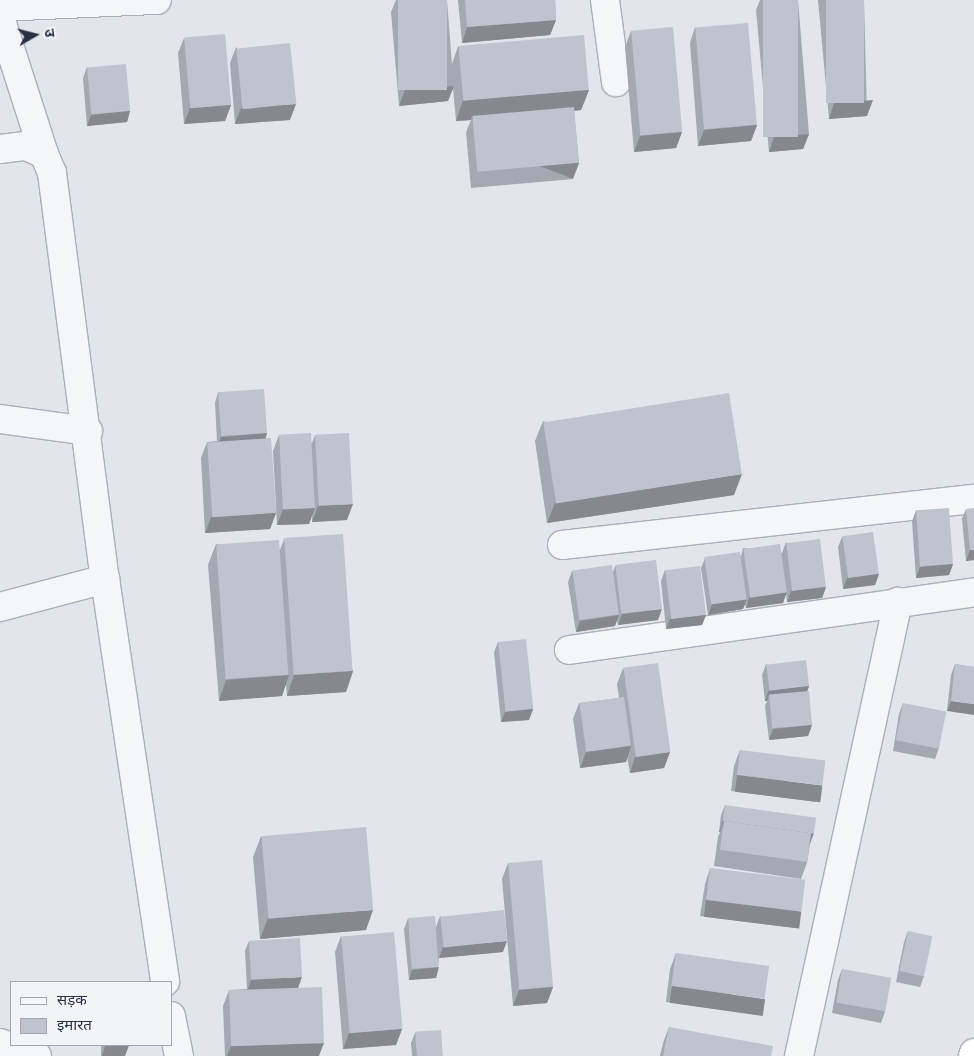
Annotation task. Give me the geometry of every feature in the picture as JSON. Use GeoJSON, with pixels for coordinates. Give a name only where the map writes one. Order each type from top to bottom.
{"type":"FeatureCollection","features":[{"type":"Feature","properties":{"kind":"street"},"geometry":{"type":"LineString","coordinates":[[0,7],[157,0]]}},
{"type":"Feature","properties":{"kind":"street"},"geometry":{"type":"LineString","coordinates":[[605,0],[616,82]]}},
{"type":"Feature","properties":{"kind":"street"},"geometry":{"type":"LineString","coordinates":[[0,18],[44,154],[52,173],[88,431],[105,579],[165,981]]}},
{"type":"Feature","properties":{"kind":"street"},"geometry":{"type":"LineString","coordinates":[[0,149],[26,146],[44,154]]}},
{"type":"Feature","properties":{"kind":"street"},"geometry":{"type":"LineString","coordinates":[[0,419],[88,431]]}},
{"type":"Feature","properties":{"kind":"street"},"geometry":{"type":"LineString","coordinates":[[562,546],[974,499]]}},
{"type":"Feature","properties":{"kind":"street"},"geometry":{"type":"LineString","coordinates":[[0,607],[105,579]]}},
{"type":"Feature","properties":{"kind":"street"},"geometry":{"type":"LineString","coordinates":[[569,650],[974,592]]}},
{"type":"Feature","properties":{"kind":"street"},"geometry":{"type":"LineString","coordinates":[[799,1056],[898,602]]}},
{"type":"Feature","properties":{"kind":"street"},"geometry":{"type":"LineString","coordinates":[[172,1021],[179,1056]]}},
{"type":"Feature","properties":{"kind":"street"},"geometry":{"type":"LineString","coordinates":[[0,1043],[37,1056]]}},
{"type":"Feature","properties":{"kind":"building"},"geometry":{"type":"Polygon","coordinates":[[[398,0],[447,0],[447,90],[398,90],[398,0]]]}},
{"type":"Feature","properties":{"kind":"building"},"geometry":{"type":"Polygon","coordinates":[[[465,0],[555,0],[556,20],[467,27],[465,0]]]}},
{"type":"Feature","properties":{"kind":"building"},"geometry":{"type":"Polygon","coordinates":[[[763,0],[798,0],[798,137],[763,137],[763,0]]]}},
{"type":"Feature","properties":{"kind":"building"},"geometry":{"type":"Polygon","coordinates":[[[826,0],[864,0],[864,103],[826,103],[826,0]]]}},
{"type":"Feature","properties":{"kind":"building"},"geometry":{"type":"Polygon","coordinates":[[[748,23],[757,125],[704,129],[695,28],[748,23]]]}},
{"type":"Feature","properties":{"kind":"building"},"geometry":{"type":"Polygon","coordinates":[[[673,27],[682,132],[640,135],[631,31],[673,27]]]}},
{"type":"Feature","properties":{"kind":"building"},"geometry":{"type":"Polygon","coordinates":[[[225,34],[231,105],[190,108],[184,38],[225,34]]]}},
{"type":"Feature","properties":{"kind":"building"},"geometry":{"type":"Polygon","coordinates":[[[584,35],[589,90],[463,101],[458,46],[584,35]]]}},
{"type":"Feature","properties":{"kind":"building"},"geometry":{"type":"Polygon","coordinates":[[[290,43],[296,104],[243,109],[236,49],[290,43]]]}},
{"type":"Feature","properties":{"kind":"building"},"geometry":{"type":"Polygon","coordinates":[[[126,64],[130,111],[91,114],[87,67],[126,64]]]}},
{"type":"Feature","properties":{"kind":"building"},"geometry":{"type":"Polygon","coordinates":[[[574,107],[579,163],[477,172],[472,116],[574,107]]]}},
{"type":"Feature","properties":{"kind":"building"},"geometry":{"type":"Polygon","coordinates":[[[264,389],[267,433],[221,436],[218,392],[264,389]]]}},
{"type":"Feature","properties":{"kind":"building"},"geometry":{"type":"Polygon","coordinates":[[[729,393],[742,474],[556,503],[543,422],[729,393]]]}},
{"type":"Feature","properties":{"kind":"building"},"geometry":{"type":"Polygon","coordinates":[[[311,433],[315,508],[283,510],[279,435],[311,433]]]}},
{"type":"Feature","properties":{"kind":"building"},"geometry":{"type":"Polygon","coordinates":[[[349,433],[353,504],[319,506],[315,435],[349,433]]]}},
{"type":"Feature","properties":{"kind":"building"},"geometry":{"type":"Polygon","coordinates":[[[271,438],[276,513],[212,517],[207,442],[271,438]]]}},
{"type":"Feature","properties":{"kind":"building"},"geometry":{"type":"Polygon","coordinates":[[[949,508],[953,564],[920,566],[916,510],[949,508]]]}},
{"type":"Feature","properties":{"kind":"building"},"geometry":{"type":"Polygon","coordinates":[[[974,508],[974,550],[970,550],[966,509],[974,508]]]}},
{"type":"Feature","properties":{"kind":"building"},"geometry":{"type":"Polygon","coordinates":[[[873,532],[879,574],[848,578],[842,536],[873,532]]]}},
{"type":"Feature","properties":{"kind":"building"},"geometry":{"type":"Polygon","coordinates":[[[343,534],[353,671],[294,675],[284,538],[343,534]]]}},
{"type":"Feature","properties":{"kind":"building"},"geometry":{"type":"Polygon","coordinates":[[[820,539],[826,587],[792,591],[786,543],[820,539]]]}},
{"type":"Feature","properties":{"kind":"building"},"geometry":{"type":"Polygon","coordinates":[[[279,540],[288,675],[226,679],[216,544],[279,540]]]}},
{"type":"Feature","properties":{"kind":"building"},"geometry":{"type":"Polygon","coordinates":[[[780,544],[787,593],[750,598],[743,549],[780,544]]]}},
{"type":"Feature","properties":{"kind":"building"},"geometry":{"type":"Polygon","coordinates":[[[740,552],[747,600],[711,605],[704,557],[740,552]]]}},
{"type":"Feature","properties":{"kind":"building"},"geometry":{"type":"Polygon","coordinates":[[[656,560],[662,609],[621,614],[615,565],[656,560]]]}},
{"type":"Feature","properties":{"kind":"building"},"geometry":{"type":"Polygon","coordinates":[[[612,565],[619,615],[579,620],[572,571],[612,565]]]}},
{"type":"Feature","properties":{"kind":"building"},"geometry":{"type":"Polygon","coordinates":[[[700,566],[706,615],[671,619],[665,570],[700,566]]]}},
{"type":"Feature","properties":{"kind":"building"},"geometry":{"type":"Polygon","coordinates":[[[526,639],[533,709],[505,712],[498,642],[526,639]]]}},
{"type":"Feature","properties":{"kind":"building"},"geometry":{"type":"Polygon","coordinates":[[[806,660],[809,686],[769,691],[766,665],[806,660]]]}},
{"type":"Feature","properties":{"kind":"building"},"geometry":{"type":"Polygon","coordinates":[[[658,663],[671,752],[636,757],[623,668],[658,663]]]}},
{"type":"Feature","properties":{"kind":"building"},"geometry":{"type":"Polygon","coordinates":[[[955,664],[974,667],[974,704],[951,701],[955,664]]]}},
{"type":"Feature","properties":{"kind":"building"},"geometry":{"type":"Polygon","coordinates":[[[809,691],[812,725],[772,728],[769,694],[809,691]]]}},
{"type":"Feature","properties":{"kind":"building"},"geometry":{"type":"Polygon","coordinates":[[[624,697],[631,746],[586,752],[579,703],[624,697]]]}},
{"type":"Feature","properties":{"kind":"building"},"geometry":{"type":"Polygon","coordinates":[[[903,703],[946,711],[939,749],[896,740],[903,703]]]}},
{"type":"Feature","properties":{"kind":"building"},"geometry":{"type":"Polygon","coordinates":[[[740,750],[825,760],[822,785],[737,775],[740,750]]]}},
{"type":"Feature","properties":{"kind":"building"},"geometry":{"type":"Polygon","coordinates":[[[725,805],[816,818],[814,834],[723,821],[725,805]]]}},
{"type":"Feature","properties":{"kind":"building"},"geometry":{"type":"Polygon","coordinates":[[[724,821],[811,833],[807,862],[720,850],[724,821]]]}},
{"type":"Feature","properties":{"kind":"building"},"geometry":{"type":"Polygon","coordinates":[[[366,827],[373,910],[269,919],[261,836],[366,827]]]}},
{"type":"Feature","properties":{"kind":"building"},"geometry":{"type":"Polygon","coordinates":[[[542,860],[553,987],[519,989],[508,863],[542,860]]]}},
{"type":"Feature","properties":{"kind":"building"},"geometry":{"type":"Polygon","coordinates":[[[710,868],[805,880],[801,911],[706,900],[710,868]]]}},
{"type":"Feature","properties":{"kind":"building"},"geometry":{"type":"Polygon","coordinates":[[[504,910],[507,941],[444,948],[440,917],[504,910]]]}},
{"type":"Feature","properties":{"kind":"building"},"geometry":{"type":"Polygon","coordinates":[[[435,916],[439,967],[412,969],[408,918],[435,916]]]}},
{"type":"Feature","properties":{"kind":"building"},"geometry":{"type":"Polygon","coordinates":[[[908,931],[932,936],[924,976],[899,971],[908,931]]]}},
{"type":"Feature","properties":{"kind":"building"},"geometry":{"type":"Polygon","coordinates":[[[394,932],[402,1029],[350,1033],[341,937],[394,932]]]}},
{"type":"Feature","properties":{"kind":"building"},"geometry":{"type":"Polygon","coordinates":[[[300,938],[302,977],[251,980],[249,941],[300,938]]]}},
{"type":"Feature","properties":{"kind":"building"},"geometry":{"type":"Polygon","coordinates":[[[676,953],[769,966],[764,999],[671,986],[676,953]]]}},
{"type":"Feature","properties":{"kind":"building"},"geometry":{"type":"Polygon","coordinates":[[[842,969],[891,978],[885,1011],[836,1002],[842,969]]]}},
{"type":"Feature","properties":{"kind":"building"},"geometry":{"type":"Polygon","coordinates":[[[322,987],[324,1043],[231,1046],[229,990],[322,987]]]}},
{"type":"Feature","properties":{"kind":"building"},"geometry":{"type":"Polygon","coordinates":[[[669,1027],[773,1046],[771,1056],[663,1056],[669,1027]]]}},
{"type":"Feature","properties":{"kind":"building"},"geometry":{"type":"Polygon","coordinates":[[[441,1030],[443,1056],[417,1056],[415,1032],[441,1030]]]}}]}
